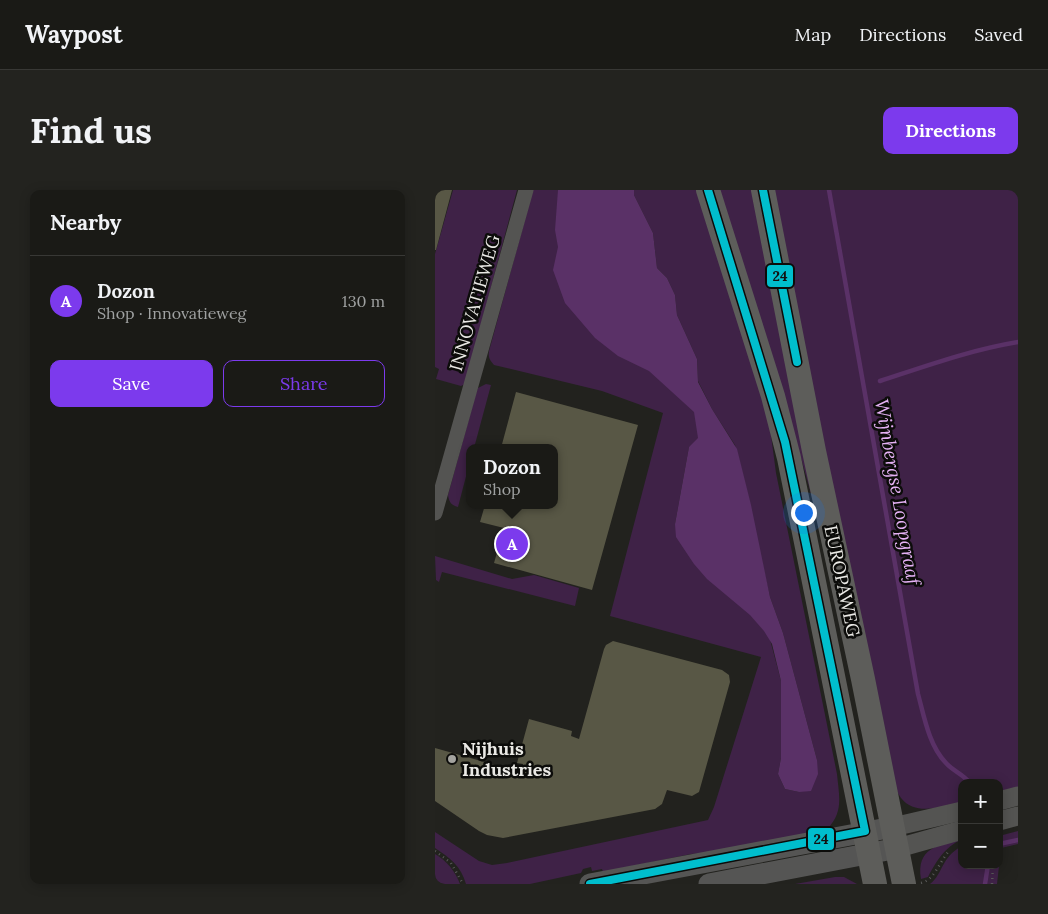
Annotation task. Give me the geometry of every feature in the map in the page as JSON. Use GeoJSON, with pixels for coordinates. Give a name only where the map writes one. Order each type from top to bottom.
{"type":"FeatureCollection","features":[{"type":"Feature","properties":{"kind":"main road","name":"EUROPAWEG"},"geometry":{"type":"LineString","coordinates":[[708,190],[785,442],[875,884]]}},
{"type":"Feature","properties":{"kind":"main road","name":"EUROPAWEG"},"geometry":{"type":"LineString","coordinates":[[763,190],[816,460],[863,679],[904,884]]}},
{"type":"Feature","properties":{"kind":"main road"},"geometry":{"type":"LineString","coordinates":[[590,884],[895,837]]}},
{"type":"Feature","properties":{"kind":"main road"},"geometry":{"type":"LineString","coordinates":[[709,884],[867,842]]}},
{"type":"Feature","properties":{"kind":"street","name":"INNOVATIEWEG"},"geometry":{"type":"LineString","coordinates":[[435,513],[526,190]]}},
{"type":"Feature","properties":{"kind":"street"},"geometry":{"type":"LineString","coordinates":[[1003,800],[1018,796]]}},
{"type":"Feature","properties":{"kind":"street"},"geometry":{"type":"LineString","coordinates":[[895,837],[958,813]]}},
{"type":"Feature","properties":{"kind":"street"},"geometry":{"type":"LineString","coordinates":[[1003,819],[1018,816]]}},
{"type":"Feature","properties":{"kind":"street"},"geometry":{"type":"LineString","coordinates":[[895,837],[958,830]]}},
{"type":"Feature","properties":{"kind":"path"},"geometry":{"type":"LineString","coordinates":[[918,884],[931,878],[951,849]]}},
{"type":"Feature","properties":{"kind":"path"},"geometry":{"type":"LineString","coordinates":[[435,851],[451,862],[463,884]]}},
{"type":"Feature","properties":{"kind":"path"},"geometry":{"type":"LineString","coordinates":[[992,884],[993,869]]}},
{"type":"Feature","properties":{"kind":"shaded area"},"geometry":{"type":"Polygon","coordinates":[[[453,190],[517,190],[465,384],[461,386],[436,379],[439,369],[435,367],[435,254],[453,190]]]}},
{"type":"Feature","properties":{"kind":"shaded area"},"geometry":{"type":"Polygon","coordinates":[[[533,190],[570,190],[661,365],[718,437],[689,447],[675,524],[758,594],[781,681],[781,758],[778,774],[785,789],[799,792],[817,760],[783,633],[770,597],[735,445],[712,409],[698,381],[697,359],[677,315],[675,295],[667,278],[657,268],[653,233],[634,195],[634,190],[701,190],[768,413],[776,473],[837,774],[838,810],[827,829],[739,851],[691,854],[603,872],[602,869],[592,871],[591,867],[583,869],[581,873],[530,884],[466,884],[461,872],[454,863],[435,848],[435,832],[479,861],[492,865],[708,820],[714,807],[761,657],[610,616],[663,413],[602,391],[494,365],[490,360],[489,351],[533,190]]]}},
{"type":"Feature","properties":{"kind":"shaded area"},"geometry":{"type":"Polygon","coordinates":[[[558,190],[634,190],[634,195],[653,233],[657,268],[667,278],[675,295],[677,315],[697,359],[698,382],[737,449],[770,597],[783,633],[817,760],[818,774],[811,791],[799,792],[785,789],[778,774],[781,758],[781,681],[772,644],[750,615],[707,579],[694,564],[676,537],[675,524],[689,447],[698,438],[694,412],[649,371],[618,356],[595,338],[565,303],[553,270],[558,247],[555,230],[558,190]]]}},
{"type":"Feature","properties":{"kind":"shaded area"},"geometry":{"type":"Polygon","coordinates":[[[716,190],[756,190],[823,536],[799,451],[716,190]]]}},
{"type":"Feature","properties":{"kind":"shaded area"},"geometry":{"type":"Polygon","coordinates":[[[772,190],[1018,190],[1018,788],[1003,792],[1003,779],[958,779],[958,803],[938,808],[922,809],[907,804],[901,798],[893,781],[772,190]]]}},
{"type":"Feature","properties":{"kind":"shaded area"},"geometry":{"type":"Polygon","coordinates":[[[486,384],[491,385],[475,444],[466,444],[466,476],[458,507],[451,503],[448,495],[478,388],[486,384]]]}},
{"type":"Feature","properties":{"kind":"shaded area"},"geometry":{"type":"Polygon","coordinates":[[[435,556],[512,579],[534,575],[579,588],[575,606],[442,572],[439,582],[436,580],[435,556]]]}},
{"type":"Feature","properties":{"kind":"shaded area"},"geometry":{"type":"Polygon","coordinates":[[[1018,831],[1018,844],[1003,848],[1003,835],[1018,831]]]}},
{"type":"Feature","properties":{"kind":"shaded area"},"geometry":{"type":"Polygon","coordinates":[[[958,840],[942,855],[928,877],[921,879],[920,869],[925,854],[945,843],[958,840]]]}},
{"type":"Feature","properties":{"kind":"shaded area"},"geometry":{"type":"Polygon","coordinates":[[[958,849],[958,869],[999,869],[997,884],[930,884],[938,875],[946,860],[958,849]]]}},
{"type":"Feature","properties":{"kind":"shaded area"},"geometry":{"type":"Polygon","coordinates":[[[435,854],[450,867],[460,884],[438,884],[435,881],[435,854]]]}},
{"type":"Feature","properties":{"kind":"shaded area"},"geometry":{"type":"Polygon","coordinates":[[[844,877],[857,884],[795,884],[844,877]]]}},
{"type":"Feature","properties":{"kind":"building"},"geometry":{"type":"Polygon","coordinates":[[[435,190],[452,190],[436,250],[435,250],[435,190]]]}},
{"type":"Feature","properties":{"kind":"building"},"geometry":{"type":"Polygon","coordinates":[[[516,392],[638,425],[592,590],[494,563],[504,528],[480,522],[484,509],[558,509],[558,444],[502,444],[516,392]]]}},
{"type":"Feature","properties":{"kind":"building"},"geometry":{"type":"Polygon","coordinates":[[[613,641],[722,670],[729,675],[730,682],[699,792],[692,796],[667,790],[662,804],[655,809],[503,838],[487,835],[479,831],[435,801],[435,748],[520,772],[523,764],[517,763],[529,719],[572,731],[571,736],[579,739],[604,649],[606,645],[613,641]]]}},
{"type":"Feature","properties":{"kind":"waterway","name":"Wijnbergse Loopgraaf"},"geometry":{"type":"LineString","coordinates":[[829,190],[918,694],[935,748],[949,766],[966,779]]}},
{"type":"Feature","properties":{"kind":"waterway"},"geometry":{"type":"LineString","coordinates":[[880,381],[965,354],[1018,342]]}},
{"type":"Feature","properties":{"kind":"waterway"},"geometry":{"type":"LineString","coordinates":[[1003,843],[1018,840]]}},
{"type":"Feature","properties":{"kind":"waterway","name":"Wijnbergse Loopgraaf"},"geometry":{"type":"LineString","coordinates":[[985,884],[987,869]]}},
{"type":"Feature","properties":{"kind":"transit line","name":"24"},"geometry":{"type":"LineString","coordinates":[[590,884],[865,831],[785,442],[708,190]]}},
{"type":"Feature","properties":{"kind":"transit line","name":"24"},"geometry":{"type":"LineString","coordinates":[[763,190],[797,362]]}},
{"type":"Feature","properties":{"kind":"place","name":"Dozon"},"geometry":{"type":"Point","coordinates":[512,544]}},
{"type":"Feature","properties":{"kind":"place","name":"Nijhuis Industries"},"geometry":{"type":"Point","coordinates":[452,759]}}]}
